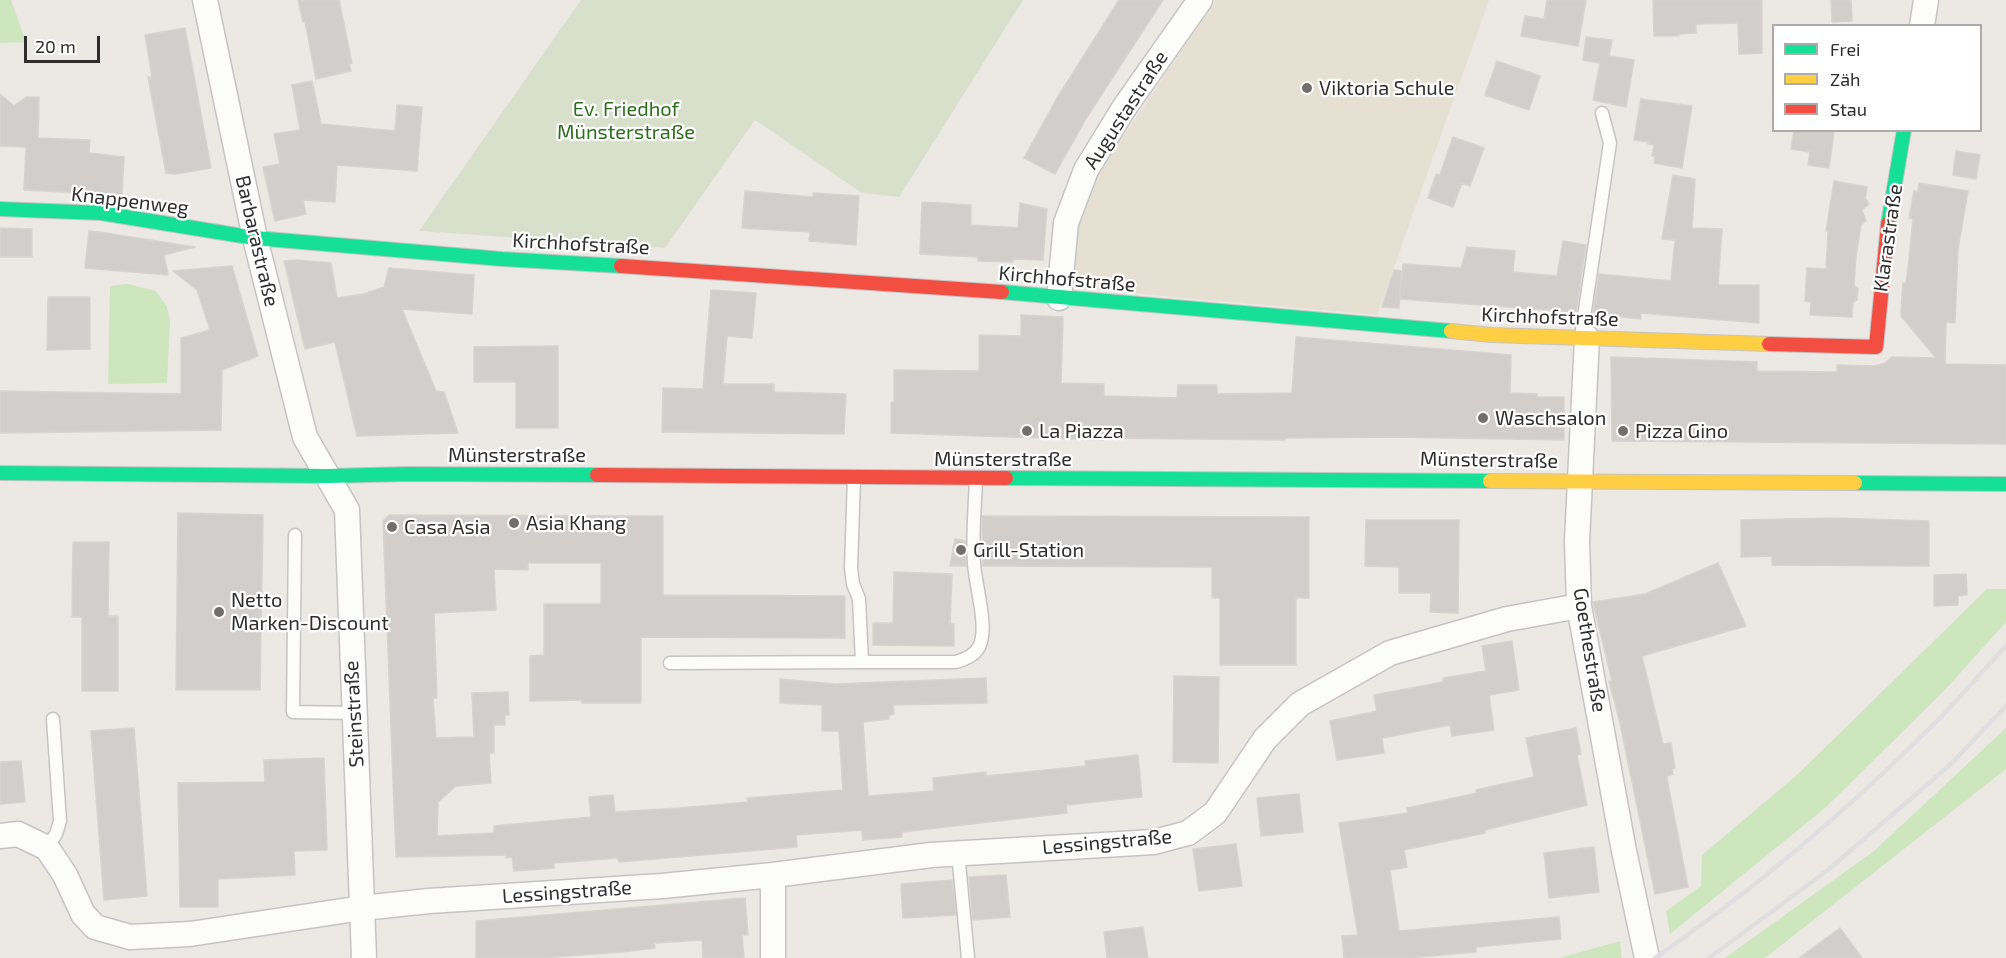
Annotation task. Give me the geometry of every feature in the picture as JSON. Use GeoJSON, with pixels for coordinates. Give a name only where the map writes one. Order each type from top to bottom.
{"type":"FeatureCollection","features":[{"type":"Feature","properties":{"kind":"street","name":"Barbarastraße"},"geometry":{"type":"LineString","coordinates":[[205,0],[255,238],[305,437],[328,476]]}},
{"type":"Feature","properties":{"kind":"street","name":"Augustastraße"},"geometry":{"type":"LineString","coordinates":[[1059,298],[1066,223],[1086,170],[1124,108],[1200,0]]}},
{"type":"Feature","properties":{"kind":"street"},"geometry":{"type":"LineString","coordinates":[[1922,24],[1926,0]]}},
{"type":"Feature","properties":{"kind":"street","name":"Klarastraße"},"geometry":{"type":"LineString","coordinates":[[1876,347],[1886,235],[1904,132]]}},
{"type":"Feature","properties":{"kind":"street","name":"Knappenweg"},"geometry":{"type":"LineString","coordinates":[[0,209],[101,213],[255,238]]}},
{"type":"Feature","properties":{"kind":"street","name":"Kirchhofstraße"},"geometry":{"type":"LineString","coordinates":[[255,238],[502,259],[808,277],[1492,335],[1876,347]]}},
{"type":"Feature","properties":{"kind":"street","name":"Goethestraße"},"geometry":{"type":"LineString","coordinates":[[1584,338],[1577,541],[1579,606],[1624,851],[1647,958]]}},
{"type":"Feature","properties":{"kind":"street","name":"Münsterstraße"},"geometry":{"type":"LineString","coordinates":[[0,473],[2006,484]]}},
{"type":"Feature","properties":{"kind":"street","name":"Steinstraße"},"geometry":{"type":"LineString","coordinates":[[328,476],[347,510],[364,958]]}},
{"type":"Feature","properties":{"kind":"street","name":"Lessingstraße"},"geometry":{"type":"LineString","coordinates":[[47,848],[65,875],[83,914],[95,927],[130,937],[190,934],[362,908],[429,901],[662,886],[958,853],[1154,842],[1188,833],[1215,813],[1264,739],[1300,704],[1390,653],[1507,619],[1579,606]]}},
{"type":"Feature","properties":{"kind":"street"},"geometry":{"type":"LineString","coordinates":[[0,836],[18,834],[47,848]]}},
{"type":"Feature","properties":{"kind":"street"},"geometry":{"type":"LineString","coordinates":[[772,875],[773,958]]}},
{"type":"Feature","properties":{"kind":"lane"},"geometry":{"type":"LineString","coordinates":[[1584,338],[1610,143],[1602,113]]}},
{"type":"Feature","properties":{"kind":"lane"},"geometry":{"type":"LineString","coordinates":[[854,477],[851,568],[853,584],[859,599],[862,662]]}},
{"type":"Feature","properties":{"kind":"lane"},"geometry":{"type":"LineString","coordinates":[[670,663],[956,662],[966,659],[979,646],[982,635],[979,588],[974,564],[976,479]]}},
{"type":"Feature","properties":{"kind":"lane"},"geometry":{"type":"LineString","coordinates":[[295,535],[293,712],[355,713]]}},
{"type":"Feature","properties":{"kind":"lane"},"geometry":{"type":"LineString","coordinates":[[47,848],[56,834],[60,821],[53,719]]}},
{"type":"Feature","properties":{"kind":"lane"},"geometry":{"type":"LineString","coordinates":[[958,853],[968,958]]}},
{"type":"Feature","properties":{"kind":"shaded area","name":"Viktoria Schule"},"geometry":{"type":"Polygon","coordinates":[[[1216,0],[1489,0],[1377,315],[1072,288],[1078,226],[1096,176],[1216,0]]]}},
{"type":"Feature","properties":{"kind":"green space"},"geometry":{"type":"Polygon","coordinates":[[[0,0],[11,0],[26,42],[0,43],[0,0]]]}},
{"type":"Feature","properties":{"kind":"green space","name":"Ev. Friedhof Münsterstraße"},"geometry":{"type":"Polygon","coordinates":[[[581,0],[1023,0],[899,197],[862,193],[755,120],[665,248],[419,231],[581,0]]]}},
{"type":"Feature","properties":{"kind":"green space"},"geometry":{"type":"Polygon","coordinates":[[[128,284],[156,291],[167,307],[170,320],[167,383],[108,384],[110,286],[128,284]]]}},
{"type":"Feature","properties":{"kind":"green space"},"geometry":{"type":"Polygon","coordinates":[[[1987,589],[2006,589],[2006,622],[1943,692],[1825,808],[1670,934],[1666,911],[1701,886],[1702,855],[1797,775],[1987,589]]]}},
{"type":"Feature","properties":{"kind":"green space"},"geometry":{"type":"Polygon","coordinates":[[[2006,728],[2006,769],[1765,958],[1725,958],[1874,851],[2006,728]]]}},
{"type":"Feature","properties":{"kind":"green space"},"geometry":{"type":"Polygon","coordinates":[[[1620,941],[1622,958],[1560,958],[1620,941]]]}},
{"type":"Feature","properties":{"kind":"building"},"geometry":{"type":"Polygon","coordinates":[[[298,0],[339,0],[352,63],[349,64],[351,71],[316,79],[305,21],[303,22],[298,0]]]}},
{"type":"Feature","properties":{"kind":"building"},"geometry":{"type":"Polygon","coordinates":[[[1119,0],[1163,0],[1087,117],[1055,174],[1024,158],[1057,98],[1119,0]]]}},
{"type":"Feature","properties":{"kind":"building"},"geometry":{"type":"Polygon","coordinates":[[[1547,0],[1586,0],[1578,46],[1521,36],[1525,16],[1544,19],[1547,0]]]}},
{"type":"Feature","properties":{"kind":"building"},"geometry":{"type":"Polygon","coordinates":[[[1653,0],[1762,0],[1762,53],[1739,54],[1738,23],[1696,24],[1696,33],[1654,36],[1653,0]]]}},
{"type":"Feature","properties":{"kind":"building"},"geometry":{"type":"Polygon","coordinates":[[[1831,0],[1851,0],[1852,21],[1832,22],[1831,0]]]}},
{"type":"Feature","properties":{"kind":"building"},"geometry":{"type":"Polygon","coordinates":[[[185,28],[211,168],[176,174],[166,173],[148,77],[152,77],[145,35],[185,28]]]}},
{"type":"Feature","properties":{"kind":"building"},"geometry":{"type":"Polygon","coordinates":[[[1586,37],[1612,40],[1609,56],[1634,60],[1626,107],[1593,100],[1600,63],[1583,60],[1586,37]]]}},
{"type":"Feature","properties":{"kind":"building"},"geometry":{"type":"Polygon","coordinates":[[[1497,61],[1540,76],[1529,110],[1485,95],[1497,61]]]}},
{"type":"Feature","properties":{"kind":"building"},"geometry":{"type":"Polygon","coordinates":[[[312,81],[321,124],[395,131],[397,105],[422,107],[417,171],[337,165],[335,202],[303,200],[306,214],[275,221],[263,167],[280,164],[274,134],[300,130],[292,85],[312,81]]]}},
{"type":"Feature","properties":{"kind":"building"},"geometry":{"type":"Polygon","coordinates":[[[0,94],[14,106],[26,97],[39,97],[38,138],[90,140],[89,153],[124,157],[122,197],[24,190],[26,147],[0,146],[0,94]]]}},
{"type":"Feature","properties":{"kind":"building"},"geometry":{"type":"Polygon","coordinates":[[[1641,99],[1692,106],[1682,168],[1654,163],[1655,156],[1652,156],[1654,145],[1634,140],[1641,99]]]}},
{"type":"Feature","properties":{"kind":"building"},"geometry":{"type":"Polygon","coordinates":[[[1794,132],[1834,132],[1829,168],[1808,165],[1810,152],[1791,149],[1794,132]]]}},
{"type":"Feature","properties":{"kind":"building"},"geometry":{"type":"Polygon","coordinates":[[[1453,137],[1484,148],[1470,186],[1462,183],[1453,207],[1428,198],[1436,174],[1440,175],[1453,137]]]}},
{"type":"Feature","properties":{"kind":"building"},"geometry":{"type":"Polygon","coordinates":[[[1956,151],[1980,155],[1976,179],[1953,175],[1956,151]]]}},
{"type":"Feature","properties":{"kind":"building"},"geometry":{"type":"Polygon","coordinates":[[[1673,175],[1695,179],[1692,228],[1722,229],[1718,285],[1759,285],[1759,323],[1641,313],[1641,319],[1593,314],[1599,274],[1671,281],[1675,240],[1662,239],[1673,175]]]}},
{"type":"Feature","properties":{"kind":"building"},"geometry":{"type":"Polygon","coordinates":[[[1834,181],[1867,187],[1865,198],[1869,204],[1862,210],[1866,221],[1861,225],[1856,256],[1854,285],[1858,289],[1857,300],[1853,302],[1852,317],[1810,315],[1811,302],[1805,301],[1807,268],[1826,269],[1828,231],[1826,231],[1834,181]]]}},
{"type":"Feature","properties":{"kind":"building"},"geometry":{"type":"Polygon","coordinates":[[[1919,183],[1968,191],[1958,249],[1955,323],[1946,322],[1945,364],[2006,365],[2006,444],[1612,441],[1611,357],[1757,362],[1757,371],[1837,372],[1837,365],[1875,366],[1885,363],[1892,357],[1936,358],[1901,316],[1903,283],[1906,283],[1913,219],[1909,218],[1914,191],[1918,192],[1919,183]]]}},
{"type":"Feature","properties":{"kind":"building"},"geometry":{"type":"Polygon","coordinates":[[[745,191],[813,197],[813,193],[859,196],[856,245],[809,241],[810,232],[742,228],[745,191]]]}},
{"type":"Feature","properties":{"kind":"building"},"geometry":{"type":"Polygon","coordinates":[[[922,202],[971,205],[971,225],[1018,228],[1020,203],[1047,209],[1043,260],[978,261],[978,257],[920,254],[922,202]]]}},
{"type":"Feature","properties":{"kind":"building"},"geometry":{"type":"Polygon","coordinates":[[[0,228],[32,229],[32,257],[0,257],[0,228]]]}},
{"type":"Feature","properties":{"kind":"building"},"geometry":{"type":"Polygon","coordinates":[[[89,231],[195,247],[164,255],[168,275],[85,268],[89,231]]]}},
{"type":"Feature","properties":{"kind":"building"},"geometry":{"type":"Polygon","coordinates":[[[1563,241],[1586,245],[1576,312],[1400,299],[1403,264],[1461,268],[1467,247],[1515,251],[1513,272],[1557,276],[1563,241]]]}},
{"type":"Feature","properties":{"kind":"building"},"geometry":{"type":"Polygon","coordinates":[[[284,261],[331,263],[337,298],[364,294],[384,287],[389,268],[474,275],[472,314],[402,309],[436,391],[444,392],[458,433],[357,436],[335,342],[305,349],[284,261]]]}},
{"type":"Feature","properties":{"kind":"building"},"geometry":{"type":"Polygon","coordinates":[[[232,266],[258,356],[222,370],[221,430],[0,433],[0,391],[181,394],[181,338],[210,330],[197,290],[173,271],[232,266]]]}},
{"type":"Feature","properties":{"kind":"building"},"geometry":{"type":"Polygon","coordinates":[[[1394,270],[1401,271],[1399,308],[1382,307],[1394,270]]]}},
{"type":"Feature","properties":{"kind":"building"},"geometry":{"type":"Polygon","coordinates":[[[711,290],[756,293],[752,338],[727,336],[723,384],[774,384],[774,392],[846,394],[844,434],[662,432],[663,388],[703,389],[711,290]]]}},
{"type":"Feature","properties":{"kind":"building"},"geometry":{"type":"Polygon","coordinates":[[[48,297],[90,297],[90,349],[47,350],[48,297]]]}},
{"type":"Feature","properties":{"kind":"building"},"geometry":{"type":"Polygon","coordinates":[[[1021,315],[1063,317],[1061,383],[1104,384],[1104,396],[1177,398],[1178,385],[1217,385],[1217,394],[1292,393],[1296,337],[1511,355],[1510,393],[1537,394],[1537,397],[1564,397],[1564,440],[1392,437],[1285,438],[1285,440],[1103,438],[1103,440],[891,433],[894,370],[979,371],[979,335],[1021,336],[1021,315]]]}},
{"type":"Feature","properties":{"kind":"building"},"geometry":{"type":"Polygon","coordinates":[[[558,346],[558,428],[516,428],[516,382],[474,382],[474,347],[558,346]]]}},
{"type":"Feature","properties":{"kind":"building","name":"Netto Marken-Discount"},"geometry":{"type":"Polygon","coordinates":[[[178,513],[263,515],[260,690],[176,690],[178,513]]]}},
{"type":"Feature","properties":{"kind":"building"},"geometry":{"type":"Polygon","coordinates":[[[389,515],[663,516],[663,595],[845,596],[845,638],[641,637],[641,703],[582,703],[581,700],[530,701],[530,656],[544,655],[544,604],[601,604],[601,563],[528,563],[528,570],[494,569],[496,610],[434,613],[437,698],[433,698],[436,738],[474,737],[472,693],[508,692],[509,715],[505,715],[505,725],[494,725],[494,753],[489,753],[491,783],[456,786],[438,802],[437,836],[494,833],[494,826],[591,817],[589,797],[613,795],[615,812],[748,802],[747,798],[843,790],[839,731],[822,731],[822,705],[780,703],[780,679],[836,684],[986,678],[987,703],[893,705],[894,714],[889,715],[889,719],[863,722],[868,796],[934,791],[933,778],[986,772],[986,776],[1086,766],[1085,761],[1138,755],[1142,797],[1066,805],[1067,813],[902,832],[902,837],[863,840],[862,830],[796,835],[797,847],[619,862],[618,858],[554,863],[554,868],[514,871],[512,857],[506,858],[506,855],[396,857],[383,521],[389,515]]]}},
{"type":"Feature","properties":{"kind":"building"},"geometry":{"type":"Polygon","coordinates":[[[982,516],[1309,517],[1309,598],[1296,598],[1296,665],[1220,665],[1220,598],[1212,598],[1212,567],[983,566],[982,516]]]}},
{"type":"Feature","properties":{"kind":"building"},"geometry":{"type":"Polygon","coordinates":[[[1833,518],[1929,521],[1929,566],[1772,565],[1772,556],[1741,557],[1741,520],[1833,518]]]}},
{"type":"Feature","properties":{"kind":"building"},"geometry":{"type":"Polygon","coordinates":[[[1366,520],[1459,520],[1458,613],[1430,612],[1431,593],[1399,593],[1399,567],[1365,566],[1366,520]]]}},
{"type":"Feature","properties":{"kind":"building","name":"Grill-Station"},"geometry":{"type":"Polygon","coordinates":[[[955,539],[965,541],[966,566],[950,566],[955,539]]]}},
{"type":"Feature","properties":{"kind":"building"},"geometry":{"type":"Polygon","coordinates":[[[73,542],[109,542],[108,616],[118,616],[118,691],[82,691],[82,617],[72,617],[73,542]]]}},
{"type":"Feature","properties":{"kind":"building"},"geometry":{"type":"Polygon","coordinates":[[[1718,563],[1746,626],[1642,656],[1663,744],[1671,743],[1675,768],[1672,769],[1673,774],[1667,776],[1688,887],[1655,894],[1620,723],[1609,681],[1612,681],[1593,602],[1645,594],[1718,563]]]}},
{"type":"Feature","properties":{"kind":"building"},"geometry":{"type":"Polygon","coordinates":[[[894,572],[952,574],[950,624],[954,624],[954,646],[873,645],[873,623],[893,623],[894,572]]]}},
{"type":"Feature","properties":{"kind":"building"},"geometry":{"type":"Polygon","coordinates":[[[1966,574],[1967,595],[1958,596],[1958,605],[1934,606],[1934,575],[1966,574]]]}},
{"type":"Feature","properties":{"kind":"building"},"geometry":{"type":"Polygon","coordinates":[[[1512,641],[1519,690],[1489,695],[1494,730],[1452,736],[1450,725],[1382,738],[1384,753],[1337,760],[1330,721],[1377,711],[1374,695],[1443,682],[1443,678],[1486,671],[1482,646],[1512,641]]]}},
{"type":"Feature","properties":{"kind":"building"},"geometry":{"type":"Polygon","coordinates":[[[1174,676],[1219,677],[1218,763],[1173,762],[1174,676]]]}},
{"type":"Feature","properties":{"kind":"building"},"geometry":{"type":"Polygon","coordinates":[[[134,728],[147,896],[104,900],[91,731],[134,728]]]}},
{"type":"Feature","properties":{"kind":"building"},"geometry":{"type":"Polygon","coordinates":[[[1576,728],[1581,754],[1577,755],[1587,805],[1485,830],[1485,833],[1404,850],[1407,867],[1390,870],[1399,931],[1559,917],[1561,939],[1476,947],[1476,952],[1409,958],[1344,958],[1342,936],[1358,935],[1339,823],[1408,813],[1407,808],[1477,793],[1476,790],[1534,777],[1526,738],[1576,728]]]}},
{"type":"Feature","properties":{"kind":"building"},"geometry":{"type":"Polygon","coordinates":[[[324,758],[327,850],[294,851],[295,875],[218,879],[218,907],[180,907],[178,783],[265,782],[264,760],[324,758]]]}},
{"type":"Feature","properties":{"kind":"building"},"geometry":{"type":"Polygon","coordinates":[[[21,761],[25,802],[0,804],[0,762],[21,761]]]}},
{"type":"Feature","properties":{"kind":"building"},"geometry":{"type":"Polygon","coordinates":[[[1299,794],[1303,832],[1261,836],[1257,798],[1299,794]]]}},
{"type":"Feature","properties":{"kind":"building"},"geometry":{"type":"Polygon","coordinates":[[[1236,844],[1242,886],[1199,891],[1193,849],[1236,844]]]}},
{"type":"Feature","properties":{"kind":"building"},"geometry":{"type":"Polygon","coordinates":[[[1594,847],[1599,892],[1549,898],[1544,853],[1594,847]]]}},
{"type":"Feature","properties":{"kind":"building"},"geometry":{"type":"Polygon","coordinates":[[[1006,875],[1010,917],[973,920],[969,877],[1006,875]]]}},
{"type":"Feature","properties":{"kind":"building"},"geometry":{"type":"Polygon","coordinates":[[[952,880],[956,915],[903,918],[901,884],[952,880]]]}},
{"type":"Feature","properties":{"kind":"building"},"geometry":{"type":"Polygon","coordinates":[[[745,898],[748,935],[742,935],[744,958],[703,958],[702,940],[654,943],[655,948],[622,952],[542,958],[476,958],[476,921],[745,898]]]}},
{"type":"Feature","properties":{"kind":"building"},"geometry":{"type":"Polygon","coordinates":[[[1143,927],[1148,958],[1107,958],[1104,932],[1143,927]]]}},
{"type":"Feature","properties":{"kind":"building"},"geometry":{"type":"Polygon","coordinates":[[[1840,928],[1862,958],[1799,958],[1840,928]]]}},
{"type":"Feature","properties":{"kind":"railway"},"geometry":{"type":"LineString","coordinates":[[1655,958],[1765,876],[1835,817],[1935,723],[2006,646]]}},
{"type":"Feature","properties":{"kind":"railway"},"geometry":{"type":"LineString","coordinates":[[1709,958],[1828,870],[1951,764],[2006,706]]}},
{"type":"Feature","properties":{"kind":"traffic: fast"},"geometry":{"type":"LineString","coordinates":[[1888,224],[1904,132]]}},
{"type":"Feature","properties":{"kind":"traffic: fast"},"geometry":{"type":"LineString","coordinates":[[0,209],[101,213],[255,238],[502,259],[621,266]]}},
{"type":"Feature","properties":{"kind":"traffic: fast"},"geometry":{"type":"LineString","coordinates":[[1002,292],[1451,331]]}},
{"type":"Feature","properties":{"kind":"traffic: fast"},"geometry":{"type":"LineString","coordinates":[[0,473],[328,476],[597,475]]}},
{"type":"Feature","properties":{"kind":"traffic: fast"},"geometry":{"type":"LineString","coordinates":[[1006,478],[1490,481]]}},
{"type":"Feature","properties":{"kind":"traffic: fast"},"geometry":{"type":"LineString","coordinates":[[1855,483],[2006,484]]}},
{"type":"Feature","properties":{"kind":"traffic: slow"},"geometry":{"type":"LineString","coordinates":[[1451,331],[1492,335],[1769,344]]}},
{"type":"Feature","properties":{"kind":"traffic: slow"},"geometry":{"type":"LineString","coordinates":[[1490,481],[1855,483]]}},
{"type":"Feature","properties":{"kind":"traffic: jam"},"geometry":{"type":"LineString","coordinates":[[1769,344],[1876,347],[1888,224]]}},
{"type":"Feature","properties":{"kind":"traffic: jam"},"geometry":{"type":"LineString","coordinates":[[621,266],[1002,292]]}},
{"type":"Feature","properties":{"kind":"traffic: jam"},"geometry":{"type":"LineString","coordinates":[[597,475],[1006,478]]}},
{"type":"Feature","properties":{"kind":"place","name":"Viktoria Schule"},"geometry":{"type":"Point","coordinates":[1307,88]}},
{"type":"Feature","properties":{"kind":"place","name":"Waschsalon"},"geometry":{"type":"Point","coordinates":[1483,418]}},
{"type":"Feature","properties":{"kind":"place","name":"La Piazza"},"geometry":{"type":"Point","coordinates":[1027,431]}},
{"type":"Feature","properties":{"kind":"place","name":"Pizza Gino"},"geometry":{"type":"Point","coordinates":[1623,431]}},
{"type":"Feature","properties":{"kind":"place","name":"Asia Khang"},"geometry":{"type":"Point","coordinates":[514,523]}},
{"type":"Feature","properties":{"kind":"place","name":"Casa Asia"},"geometry":{"type":"Point","coordinates":[392,527]}},
{"type":"Feature","properties":{"kind":"place","name":"Grill-Station"},"geometry":{"type":"Point","coordinates":[961,550]}},
{"type":"Feature","properties":{"kind":"place","name":"Netto Marken-Discount"},"geometry":{"type":"Point","coordinates":[219,612]}}]}
